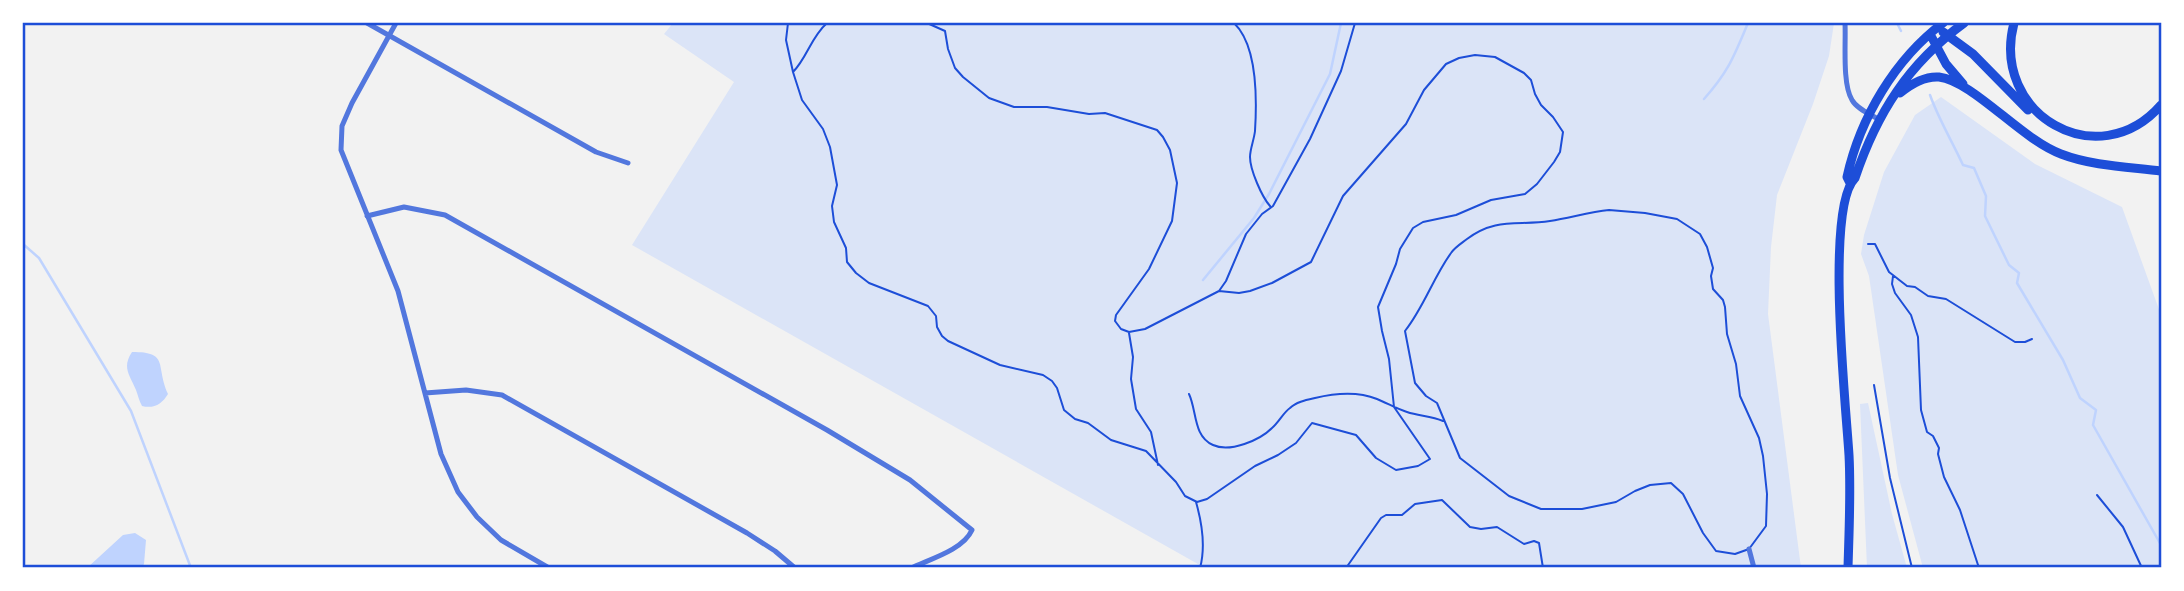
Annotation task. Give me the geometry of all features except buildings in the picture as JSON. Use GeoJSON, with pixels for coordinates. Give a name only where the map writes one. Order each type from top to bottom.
{"type":"FeatureCollection","features":[{"type":"Feature","properties":{"kind":"highway"},"geometry":{"type":"LineString","coordinates":[[1890,101],[1911,72],[1936,46],[1964,23]]}},
{"type":"Feature","properties":{"kind":"highway"},"geometry":{"type":"LineString","coordinates":[[2014,23],[2009,46],[2016,82],[2028,104],[2063,130]]}},
{"type":"Feature","properties":{"kind":"highway"},"geometry":{"type":"LineString","coordinates":[[1848,568],[1849,457],[1839,272],[1842,220],[1850,183],[1847,177],[1892,77],[1936,28]]}},
{"type":"Feature","properties":{"kind":"highway"},"geometry":{"type":"LineString","coordinates":[[1936,28],[1973,54],[2032,113],[2063,130],[2092,135],[2117,132],[2140,123],[2161,105]]}},
{"type":"Feature","properties":{"kind":"highway"},"geometry":{"type":"LineString","coordinates":[[1936,28],[1936,46],[1952,72],[1973,94]]}},
{"type":"Feature","properties":{"kind":"highway"},"geometry":{"type":"LineString","coordinates":[[1874,117],[1913,84],[1936,77],[1954,82],[2035,141],[2061,154],[2092,162],[2161,171]]}},
{"type":"Feature","properties":{"kind":"street"},"geometry":{"type":"LineString","coordinates":[[367,23],[596,152],[628,163]]}},
{"type":"Feature","properties":{"kind":"street"},"geometry":{"type":"LineString","coordinates":[[396,23],[342,126],[341,150],[398,291],[441,454],[458,492],[477,517],[501,540],[549,568]]}},
{"type":"Feature","properties":{"kind":"street"},"geometry":{"type":"LineString","coordinates":[[1845,23],[1849,93],[1854,103],[1874,117]]}},
{"type":"Feature","properties":{"kind":"street"},"geometry":{"type":"LineString","coordinates":[[368,216],[404,207],[445,215],[827,430],[910,480],[972,530],[968,539],[960,544],[911,568]]}},
{"type":"Feature","properties":{"kind":"street"},"geometry":{"type":"LineString","coordinates":[[425,393],[467,390],[502,396],[747,533],[795,568]]}},
{"type":"Feature","properties":{"kind":"street"},"geometry":{"type":"LineString","coordinates":[[1749,548],[1754,568]]}},
{"type":"Feature","properties":{"kind":"path"},"geometry":{"type":"LineString","coordinates":[[788,23],[786,40],[793,72],[802,100],[823,128],[830,147],[837,185],[832,206],[834,222],[846,248],[847,262],[856,273],[881,289],[928,306],[936,316],[937,327],[942,336],[948,341],[1000,365],[1043,375],[1052,381],[1064,410],[1111,440],[1146,452],[1176,482],[1185,496],[1197,502],[1207,499],[1255,466],[1296,443],[1312,424],[1356,435],[1376,458],[1396,470],[1418,466],[1430,459],[1394,407],[1389,359],[1381,331],[1378,307],[1400,249],[1413,228],[1423,222],[1456,215],[1491,200],[1525,194],[1537,184],[1560,152],[1563,141],[1560,125],[1541,105],[1531,80],[1524,73],[1495,57],[1475,55],[1446,64],[1424,90],[1406,124],[1343,197],[1311,262],[1272,283],[1250,291],[1219,291]]}},
{"type":"Feature","properties":{"kind":"path"},"geometry":{"type":"LineString","coordinates":[[793,72],[801,65],[819,30],[827,23]]}},
{"type":"Feature","properties":{"kind":"path"},"geometry":{"type":"LineString","coordinates":[[927,23],[945,31],[955,68],[962,77],[989,98],[1014,107],[1047,107],[1089,114],[1105,113],[1157,130],[1163,137],[1175,167],[1176,203],[1167,235],[1149,269],[1116,315],[1115,321],[1121,329],[1129,332],[1145,329],[1219,291],[1251,228],[1262,214],[1273,206],[1310,139],[1341,71],[1354,23]]}},
{"type":"Feature","properties":{"kind":"path"},"geometry":{"type":"LineString","coordinates":[[1234,23],[1244,35],[1251,52],[1255,81],[1255,133],[1250,157],[1256,182],[1263,190],[1265,201],[1273,206]]}},
{"type":"Feature","properties":{"kind":"path"},"geometry":{"type":"LineString","coordinates":[[1622,210],[1677,219],[1699,234],[1711,258],[1712,282],[1725,307],[1727,334],[1736,364],[1740,396],[1759,438],[1763,456],[1767,494],[1766,526],[1749,548],[1735,554],[1717,551],[1703,533],[1683,494],[1671,483],[1650,485],[1616,502],[1589,508],[1555,510],[1522,503],[1464,462],[1445,422],[1437,403],[1426,396],[1415,383],[1405,331],[1420,312],[1432,282],[1457,247],[1485,228],[1507,222],[1551,221],[1595,212],[1622,210]]}},
{"type":"Feature","properties":{"kind":"path"},"geometry":{"type":"LineString","coordinates":[[1868,244],[1875,244],[1882,262],[1907,286],[1915,287],[1928,296],[1946,299],[2015,342],[2032,339]]}},
{"type":"Feature","properties":{"kind":"path"},"geometry":{"type":"LineString","coordinates":[[1895,277],[1892,284],[1895,293],[1912,315],[1918,337],[1921,410],[1927,432],[1933,436],[1939,448],[1944,477],[1960,510],[1979,568]]}},
{"type":"Feature","properties":{"kind":"path"},"geometry":{"type":"LineString","coordinates":[[1129,332],[1133,357],[1131,379],[1136,409],[1152,432],[1158,466]]}},
{"type":"Feature","properties":{"kind":"path"},"geometry":{"type":"LineString","coordinates":[[1874,385],[1890,478],[1912,568]]}},
{"type":"Feature","properties":{"kind":"path"},"geometry":{"type":"LineString","coordinates":[[1189,394],[1200,435],[1212,445],[1222,447],[1256,439],[1270,430],[1291,406],[1317,398],[1354,393],[1445,422]]}},
{"type":"Feature","properties":{"kind":"path"},"geometry":{"type":"LineString","coordinates":[[2097,495],[2123,527],[2142,568]]}},
{"type":"Feature","properties":{"kind":"path"},"geometry":{"type":"LineString","coordinates":[[1346,568],[1381,518],[1386,515],[1402,515],[1415,504],[1442,500],[1470,527],[1497,527],[1524,544],[1534,541],[1539,543],[1543,568]]}},
{"type":"Feature","properties":{"kind":"path"},"geometry":{"type":"LineString","coordinates":[[1197,502],[1202,527],[1203,556],[1200,568]]}},
{"type":"Feature","properties":{"kind":"shaded area"},"geometry":{"type":"Polygon","coordinates":[[[673,23],[1834,23],[1829,56],[1777,195],[1771,247],[1768,314],[1801,568],[1205,568],[632,245],[734,82],[664,34],[673,23]]]}},
{"type":"Feature","properties":{"kind":"shaded area"},"geometry":{"type":"Polygon","coordinates":[[[1941,97],[2035,164],[2122,207],[2161,315],[2161,568],[1923,568],[1898,475],[1869,276],[1861,254],[1864,235],[1884,172],[1915,115],[1941,97]]]}},
{"type":"Feature","properties":{"kind":"shaded area"},"geometry":{"type":"Polygon","coordinates":[[[1868,403],[1892,514],[1907,568],[1867,568],[1860,404],[1868,403]]]}},
{"type":"Feature","properties":{"kind":"water"},"geometry":{"type":"Polygon","coordinates":[[[132,352],[152,354],[159,362],[168,394],[157,405],[146,407],[141,404],[128,371],[127,362],[132,352]]]}},
{"type":"Feature","properties":{"kind":"water"},"geometry":{"type":"Polygon","coordinates":[[[135,533],[146,540],[142,568],[87,568],[123,535],[135,533]]]}},
{"type":"Feature","properties":{"kind":"waterway"},"geometry":{"type":"LineString","coordinates":[[1203,280],[1254,218],[1269,194],[1330,74],[1341,23]]}},
{"type":"Feature","properties":{"kind":"waterway"},"geometry":{"type":"LineString","coordinates":[[1704,99],[1730,63],[1748,23]]}},
{"type":"Feature","properties":{"kind":"waterway"},"geometry":{"type":"LineString","coordinates":[[1897,23],[1901,31]]}},
{"type":"Feature","properties":{"kind":"waterway"},"geometry":{"type":"LineString","coordinates":[[1930,95],[1963,165],[1974,168],[1986,196],[1985,216],[2009,265],[2019,273],[2017,283],[2063,360],[2080,398],[2096,410],[2093,425],[2161,545]]}},
{"type":"Feature","properties":{"kind":"waterway"},"geometry":{"type":"LineString","coordinates":[[23,244],[39,258],[131,411],[191,568]]}}]}
